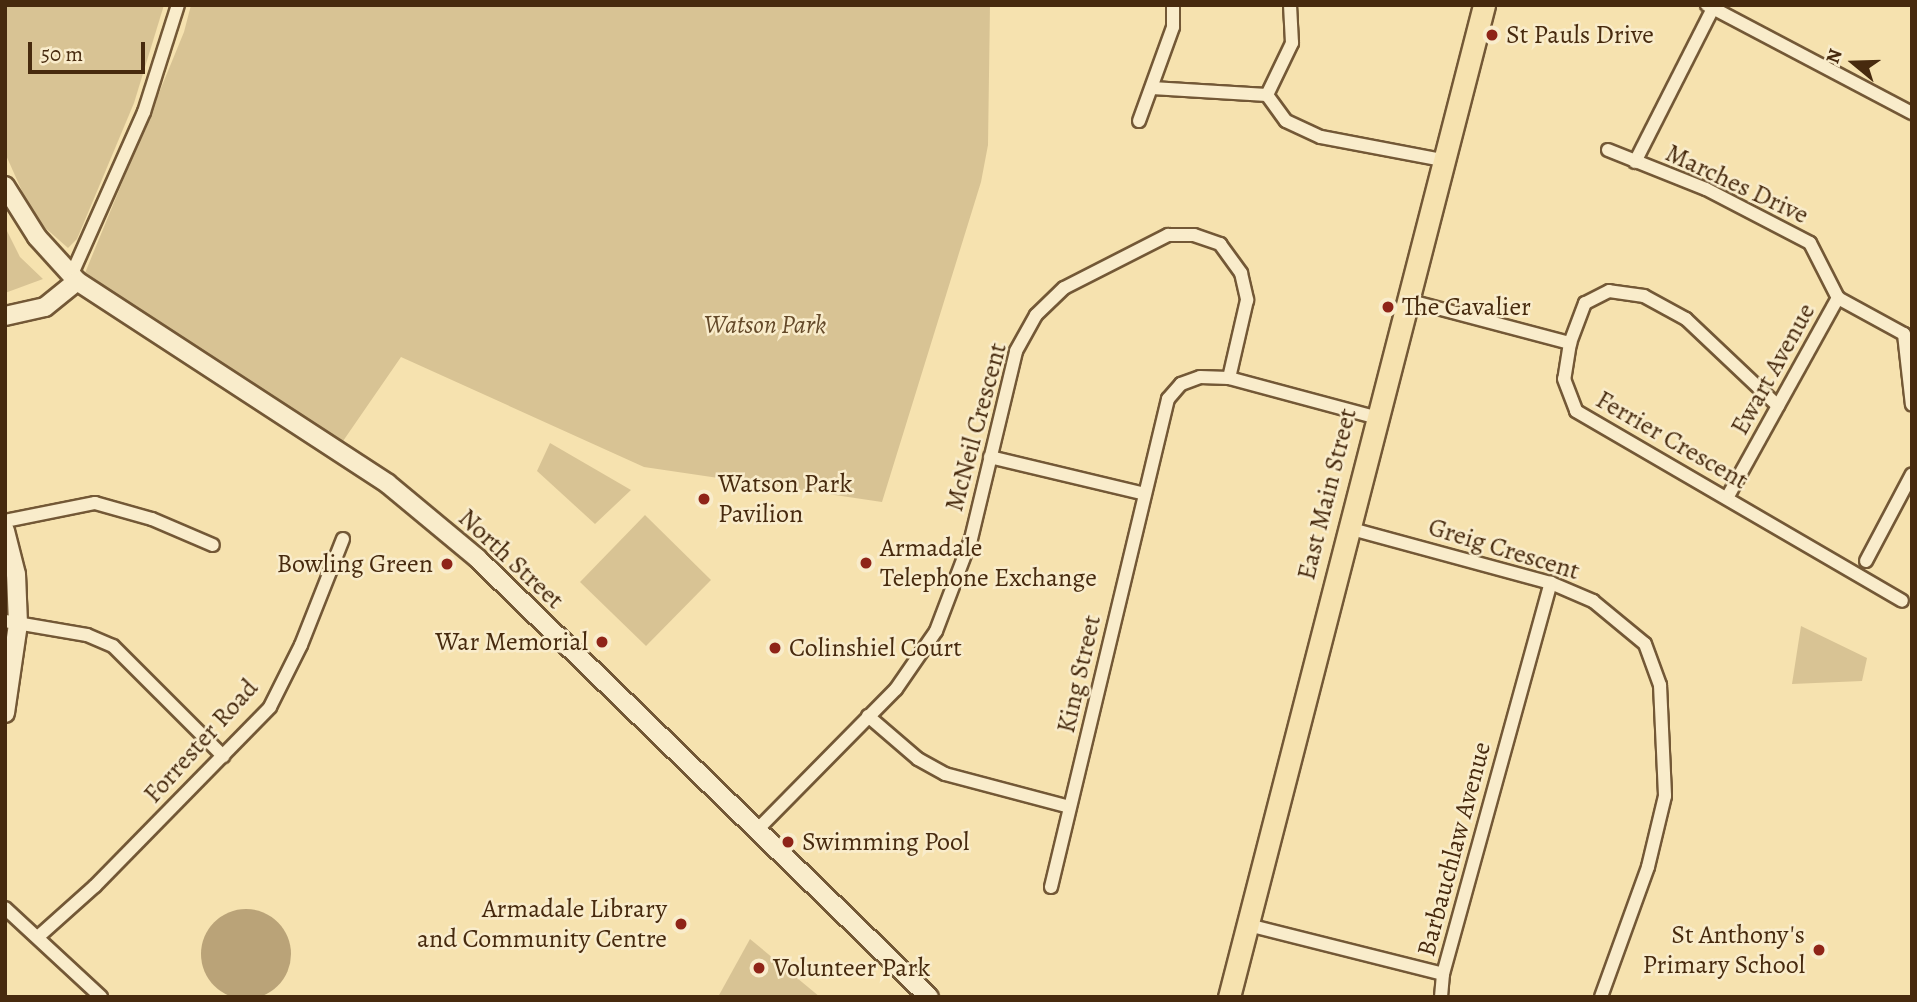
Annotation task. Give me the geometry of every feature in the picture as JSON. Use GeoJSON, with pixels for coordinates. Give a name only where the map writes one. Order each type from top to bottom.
{"type":"FeatureCollection","features":[{"type":"Feature","properties":{"kind":"main road","name":"East Main Street"},"geometry":{"type":"LineString","coordinates":[[1229,997],[1375,417],[1484,5]]}},
{"type":"Feature","properties":{"kind":"main road","name":"North Street"},"geometry":{"type":"LineString","coordinates":[[5,186],[37,237],[74,279],[388,484],[477,558],[929,997]]}},
{"type":"Feature","properties":{"kind":"main road"},"geometry":{"type":"LineString","coordinates":[[5,316],[45,307],[74,279]]}},
{"type":"Feature","properties":{"kind":"main road"},"geometry":{"type":"LineString","coordinates":[[5,531],[16,574],[5,713]]}},
{"type":"Feature","properties":{"kind":"street"},"geometry":{"type":"LineString","coordinates":[[74,279],[144,112],[178,5]]}},
{"type":"Feature","properties":{"kind":"street"},"geometry":{"type":"LineString","coordinates":[[1139,121],[1173,27],[1173,5]]}},
{"type":"Feature","properties":{"kind":"street"},"geometry":{"type":"LineString","coordinates":[[1267,94],[1292,43],[1290,5]]}},
{"type":"Feature","properties":{"kind":"street"},"geometry":{"type":"LineString","coordinates":[[1635,162],[1710,7],[1912,113]]}},
{"type":"Feature","properties":{"kind":"street"},"geometry":{"type":"LineString","coordinates":[[1152,88],[1267,94]]}},
{"type":"Feature","properties":{"kind":"street"},"geometry":{"type":"LineString","coordinates":[[1267,94],[1286,121],[1321,137],[1443,160]]}},
{"type":"Feature","properties":{"kind":"street","name":"Marches Drive"},"geometry":{"type":"LineString","coordinates":[[1608,150],[1706,189],[1810,243],[1838,298]]}},
{"type":"Feature","properties":{"kind":"street","name":"McNeil Crescent"},"geometry":{"type":"LineString","coordinates":[[756,831],[917,664],[949,606],[1016,351],[1036,315],[1082,275],[1168,235],[1194,235],[1220,244],[1241,273],[1247,300],[1229,378]]}},
{"type":"Feature","properties":{"kind":"street","name":"Ferrier Crescent"},"geometry":{"type":"LineString","coordinates":[[1779,406],[1686,319],[1644,296],[1609,291],[1585,303],[1570,343],[1564,379],[1577,411],[1902,601]]}},
{"type":"Feature","properties":{"kind":"street"},"geometry":{"type":"LineString","coordinates":[[1838,298],[1904,334],[1912,405]]}},
{"type":"Feature","properties":{"kind":"street","name":"Ewart Avenue"},"geometry":{"type":"LineString","coordinates":[[1727,498],[1838,298]]}},
{"type":"Feature","properties":{"kind":"street"},"geometry":{"type":"LineString","coordinates":[[1407,300],[1570,343]]}},
{"type":"Feature","properties":{"kind":"street","name":"King Street"},"geometry":{"type":"LineString","coordinates":[[1051,887],[1168,399],[1181,384],[1200,377],[1229,378],[1375,417]]}},
{"type":"Feature","properties":{"kind":"street"},"geometry":{"type":"LineString","coordinates":[[990,457],[1145,494]]}},
{"type":"Feature","properties":{"kind":"street"},"geometry":{"type":"LineString","coordinates":[[1866,561],[1912,474]]}},
{"type":"Feature","properties":{"kind":"street"},"geometry":{"type":"LineString","coordinates":[[5,521],[95,503],[152,519],[213,545]]}},
{"type":"Feature","properties":{"kind":"street","name":"Greig Crescent"},"geometry":{"type":"LineString","coordinates":[[1348,528],[1550,583],[1593,601],[1645,644],[1660,685],[1665,796],[1648,867],[1601,997]]}},
{"type":"Feature","properties":{"kind":"street","name":"Forrester Road"},"geometry":{"type":"LineString","coordinates":[[39,936],[270,707],[301,645],[343,539]]}},
{"type":"Feature","properties":{"kind":"street","name":"Barbauchlaw Avenue"},"geometry":{"type":"LineString","coordinates":[[1248,926],[1443,974],[1550,583]]}},
{"type":"Feature","properties":{"kind":"street"},"geometry":{"type":"LineString","coordinates":[[12,623],[87,635],[113,646],[223,756]]}},
{"type":"Feature","properties":{"kind":"street"},"geometry":{"type":"LineString","coordinates":[[868,716],[918,759],[945,774],[1070,807]]}},
{"type":"Feature","properties":{"kind":"street"},"geometry":{"type":"LineString","coordinates":[[5,908],[39,936],[101,997]]}},
{"type":"Feature","properties":{"kind":"street"},"geometry":{"type":"LineString","coordinates":[[1441,997],[1443,974]]}},
{"type":"Feature","properties":{"kind":"green space"},"geometry":{"type":"Polygon","coordinates":[[[5,5],[164,5],[134,103],[77,239],[68,248],[34,218],[5,153],[5,5]]]}},
{"type":"Feature","properties":{"kind":"green space","name":"Watson Park"},"geometry":{"type":"Polygon","coordinates":[[[191,5],[990,5],[988,145],[981,182],[882,502],[644,467],[401,357],[341,444],[181,342],[85,273],[184,32],[191,5]]]}},
{"type":"Feature","properties":{"kind":"green space"},"geometry":{"type":"Polygon","coordinates":[[[5,227],[20,257],[43,279],[5,293],[5,227]]]}},
{"type":"Feature","properties":{"kind":"green space"},"geometry":{"type":"Polygon","coordinates":[[[550,443],[631,490],[595,524],[537,471],[550,443]]]}},
{"type":"Feature","properties":{"kind":"green space"},"geometry":{"type":"Polygon","coordinates":[[[645,515],[711,580],[646,646],[580,582],[645,515]]]}},
{"type":"Feature","properties":{"kind":"green space"},"geometry":{"type":"Polygon","coordinates":[[[1801,626],[1867,658],[1862,681],[1792,684],[1801,626]]]}},
{"type":"Feature","properties":{"kind":"green space","name":"Volunteer Park"},"geometry":{"type":"Polygon","coordinates":[[[750,939],[820,997],[718,997],[750,939]]]}},
{"type":"Feature","properties":{"kind":"shaded area"},"geometry":{"type":"Polygon","coordinates":[[[246,909],[263,912],[278,922],[288,937],[291,954],[288,971],[278,986],[263,996],[246,999],[229,996],[214,986],[204,971],[201,954],[204,937],[214,922],[229,912],[246,909]]]}},
{"type":"Feature","properties":{"kind":"place","name":"St Pauls Drive"},"geometry":{"type":"Point","coordinates":[1492,35]}},
{"type":"Feature","properties":{"kind":"place","name":"The Cavalier"},"geometry":{"type":"Point","coordinates":[1388,307]}},
{"type":"Feature","properties":{"kind":"place","name":"Watson Park Pavilion"},"geometry":{"type":"Point","coordinates":[704,499]}},
{"type":"Feature","properties":{"kind":"place","name":"Armadale Telephone Exchange"},"geometry":{"type":"Point","coordinates":[866,563]}},
{"type":"Feature","properties":{"kind":"place","name":"Bowling Green"},"geometry":{"type":"Point","coordinates":[447,564]}},
{"type":"Feature","properties":{"kind":"place","name":"War Memorial"},"geometry":{"type":"Point","coordinates":[602,642]}},
{"type":"Feature","properties":{"kind":"place","name":"Colinshiel Court"},"geometry":{"type":"Point","coordinates":[775,648]}},
{"type":"Feature","properties":{"kind":"place","name":"Swimming Pool"},"geometry":{"type":"Point","coordinates":[788,842]}},
{"type":"Feature","properties":{"kind":"place","name":"Armadale Library and Community Centre"},"geometry":{"type":"Point","coordinates":[681,924]}},
{"type":"Feature","properties":{"kind":"place","name":"St Anthony's Primary School"},"geometry":{"type":"Point","coordinates":[1819,950]}},
{"type":"Feature","properties":{"kind":"place","name":"Volunteer Park"},"geometry":{"type":"Point","coordinates":[759,968]}}]}
